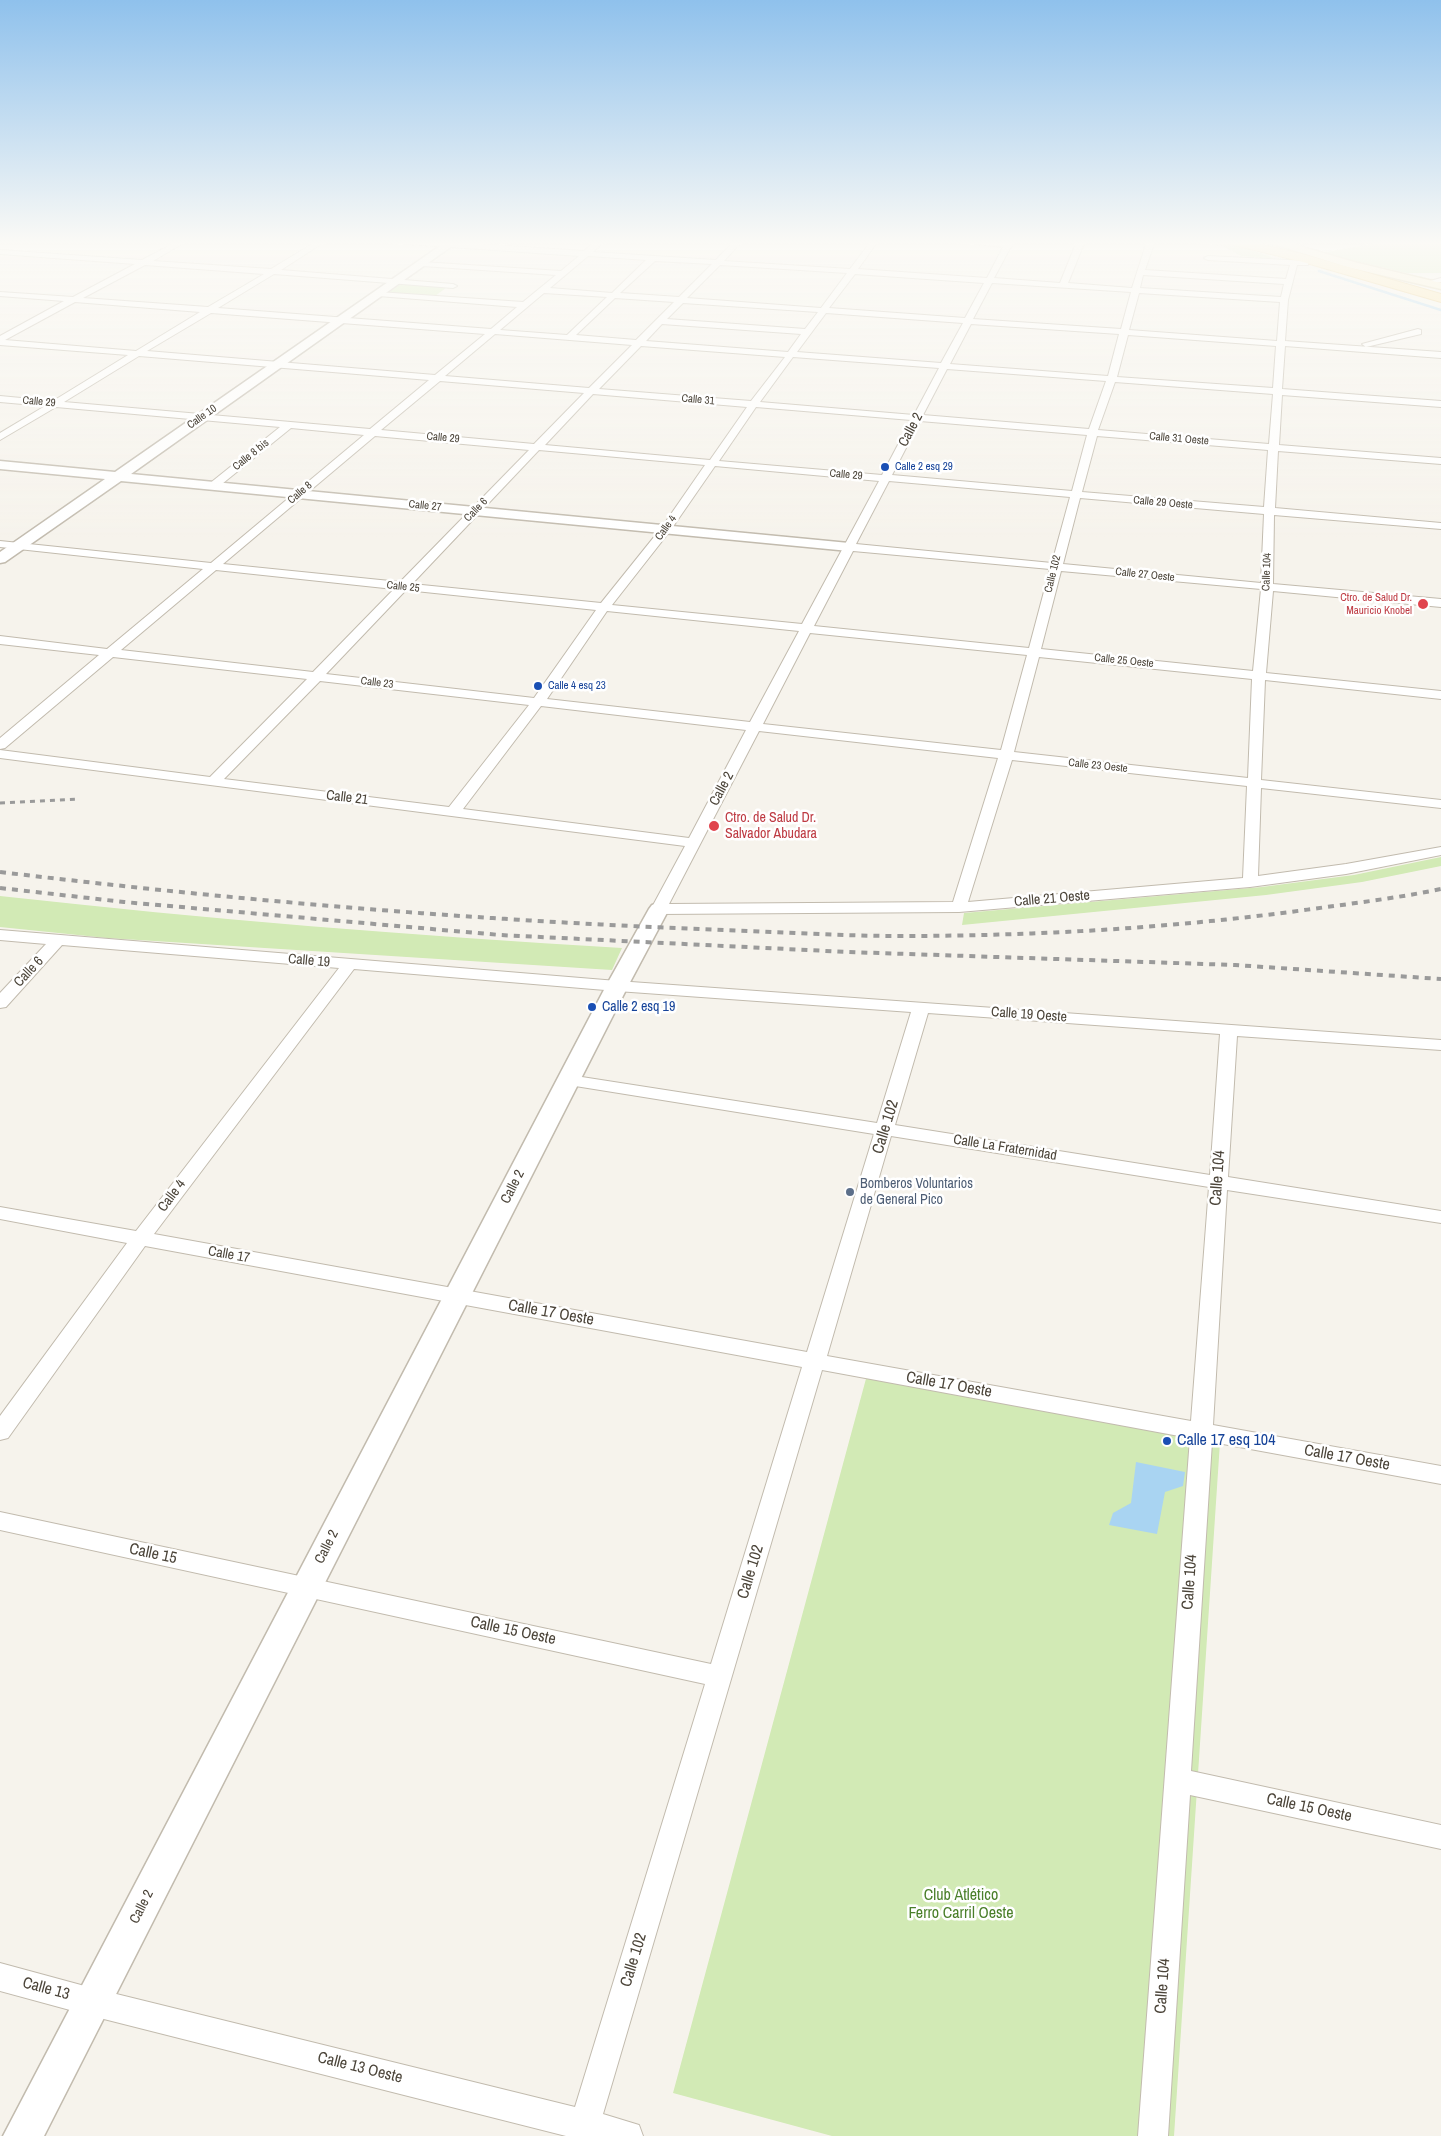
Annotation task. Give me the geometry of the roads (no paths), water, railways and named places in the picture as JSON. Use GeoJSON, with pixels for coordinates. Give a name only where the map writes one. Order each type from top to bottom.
{"type":"FeatureCollection","features":[{"type":"Feature","properties":{"kind":"street","name":"Calle 31"},"geometry":{"type":"LineString","coordinates":[[0,341],[276,366],[917,418]]}},
{"type":"Feature","properties":{"kind":"street"},"geometry":{"type":"LineString","coordinates":[[0,437],[159,341]]}},
{"type":"Feature","properties":{"kind":"street","name":"Calle 10"},"geometry":{"type":"LineString","coordinates":[[0,559],[312,341]]}},
{"type":"Feature","properties":{"kind":"street","name":"Calle 8"},"geometry":{"type":"LineString","coordinates":[[0,745],[481,341]]}},
{"type":"Feature","properties":{"kind":"street"},"geometry":{"type":"LineString","coordinates":[[621,341],[1441,404]]}},
{"type":"Feature","properties":{"kind":"street","name":"Calle 4"},"geometry":{"type":"LineString","coordinates":[[453,812],[538,702],[606,606],[666,529],[800,341]]}},
{"type":"Feature","properties":{"kind":"street","name":"Calle 2"},"geometry":{"type":"LineString","coordinates":[[23,2136],[569,1080],[957,341]]}},
{"type":"Feature","properties":{"kind":"street","name":"Calle 102"},"geometry":{"type":"LineString","coordinates":[[959,907],[1006,756],[1075,495],[1093,431],[1112,378],[1122,341]]}},
{"type":"Feature","properties":{"kind":"street"},"geometry":{"type":"LineString","coordinates":[[1262,341],[1441,355]]}},
{"type":"Feature","properties":{"kind":"street"},"geometry":{"type":"LineString","coordinates":[[1358,349],[1369,343],[1379,341]]}},
{"type":"Feature","properties":{"kind":"street","name":"Calle 6"},"geometry":{"type":"LineString","coordinates":[[214,781],[639,342]]}},
{"type":"Feature","properties":{"kind":"street","name":"Calle 104"},"geometry":{"type":"LineString","coordinates":[[1250,882],[1269,512],[1281,342]]}},
{"type":"Feature","properties":{"kind":"street","name":"Calle 29"},"geometry":{"type":"LineString","coordinates":[[0,399],[885,478]]}},
{"type":"Feature","properties":{"kind":"street","name":"Calle 31 Oeste"},"geometry":{"type":"LineString","coordinates":[[917,418],[1441,461]]}},
{"type":"Feature","properties":{"kind":"street","name":"Calle 8 bis"},"geometry":{"type":"LineString","coordinates":[[213,486],[289,425]]}},
{"type":"Feature","properties":{"kind":"street","name":"Calle 27"},"geometry":{"type":"LineString","coordinates":[[0,465],[849,547]]}},
{"type":"Feature","properties":{"kind":"street","name":"Calle 29 Oeste"},"geometry":{"type":"LineString","coordinates":[[885,478],[1441,526]]}},
{"type":"Feature","properties":{"kind":"street","name":"Calle 25"},"geometry":{"type":"LineString","coordinates":[[0,544],[402,587],[606,606],[806,630]]}},
{"type":"Feature","properties":{"kind":"street","name":"Calle 27 Oeste"},"geometry":{"type":"LineString","coordinates":[[849,547],[1441,603]]}},
{"type":"Feature","properties":{"kind":"street","name":"Calle 25 Oeste"},"geometry":{"type":"LineString","coordinates":[[806,630],[1441,695]]}},
{"type":"Feature","properties":{"kind":"street","name":"Calle 23"},"geometry":{"type":"LineString","coordinates":[[0,640],[754,727]]}},
{"type":"Feature","properties":{"kind":"street","name":"Calle 23 Oeste"},"geometry":{"type":"LineString","coordinates":[[754,727],[1441,804]]}},
{"type":"Feature","properties":{"kind":"street","name":"Calle 21"},"geometry":{"type":"LineString","coordinates":[[0,754],[694,843]]}},
{"type":"Feature","properties":{"kind":"street","name":"Calle 21 Oeste"},"geometry":{"type":"LineString","coordinates":[[659,909],[959,907],[1250,882],[1346,869],[1441,851]]}},
{"type":"Feature","properties":{"kind":"street","name":"Calle 19"},"geometry":{"type":"LineString","coordinates":[[0,935],[618,986]]}},
{"type":"Feature","properties":{"kind":"street","name":"Calle 6"},"geometry":{"type":"LineString","coordinates":[[0,1003],[58,941]]}},
{"type":"Feature","properties":{"kind":"street","name":"Calle 4"},"geometry":{"type":"LineString","coordinates":[[0,1432],[140,1238],[350,964]]}},
{"type":"Feature","properties":{"kind":"street","name":"Calle 19 Oeste"},"geometry":{"type":"LineString","coordinates":[[618,986],[1441,1045]]}},
{"type":"Feature","properties":{"kind":"street","name":"Calle 102"},"geometry":{"type":"LineString","coordinates":[[583,2130],[921,1008]]}},
{"type":"Feature","properties":{"kind":"street","name":"Calle 104"},"geometry":{"type":"LineString","coordinates":[[1153,2136],[1228,1029]]}},
{"type":"Feature","properties":{"kind":"street","name":"Calle La Fraternidad"},"geometry":{"type":"LineString","coordinates":[[569,1080],[1441,1217]]}},
{"type":"Feature","properties":{"kind":"street","name":"Calle 17"},"geometry":{"type":"LineString","coordinates":[[0,1213],[457,1296]]}},
{"type":"Feature","properties":{"kind":"street","name":"Calle 17 Oeste"},"geometry":{"type":"LineString","coordinates":[[457,1296],[1441,1475]]}},
{"type":"Feature","properties":{"kind":"street","name":"Calle 15"},"geometry":{"type":"LineString","coordinates":[[0,1521],[307,1587]]}},
{"type":"Feature","properties":{"kind":"street","name":"Calle 15 Oeste"},"geometry":{"type":"LineString","coordinates":[[307,1587],[719,1676]]}},
{"type":"Feature","properties":{"kind":"street","name":"Calle 15 Oeste"},"geometry":{"type":"LineString","coordinates":[[1177,1780],[1441,1837]]}},
{"type":"Feature","properties":{"kind":"street","name":"Calle 13"},"geometry":{"type":"LineString","coordinates":[[0,1977],[92,2002]]}},
{"type":"Feature","properties":{"kind":"street","name":"Calle 13 Oeste"},"geometry":{"type":"LineString","coordinates":[[92,2002],[583,2130],[628,2136]]}},
{"type":"Feature","properties":{"kind":"water"},"geometry":{"type":"Polygon","coordinates":[[[1136,1462],[1185,1472],[1183,1486],[1165,1492],[1157,1534],[1109,1525],[1113,1513],[1131,1503],[1136,1462]]]}},
{"type":"Feature","properties":{"kind":"railway"},"geometry":{"type":"LineString","coordinates":[[0,803],[79,799]]}},
{"type":"Feature","properties":{"kind":"railway"},"geometry":{"type":"LineString","coordinates":[[0,872],[271,901],[452,915],[633,926],[877,936],[951,936],[1158,926],[1261,916],[1393,898],[1441,889]]}},
{"type":"Feature","properties":{"kind":"railway"},"geometry":{"type":"LineString","coordinates":[[0,888],[124,902],[500,935],[848,952],[1235,965],[1441,979]]}},
{"type":"Feature","properties":{"kind":"place","name":"Calle 2 esq 29"},"geometry":{"type":"Point","coordinates":[885,467]}},
{"type":"Feature","properties":{"kind":"place","name":"Ctro. de Salud Dr. Mauricio Knobel"},"geometry":{"type":"Point","coordinates":[1423,604]}},
{"type":"Feature","properties":{"kind":"place","name":"Calle 4 esq 23"},"geometry":{"type":"Point","coordinates":[538,686]}},
{"type":"Feature","properties":{"kind":"place","name":"Ctro. de Salud Dr. Salvador Abudara"},"geometry":{"type":"Point","coordinates":[714,826]}},
{"type":"Feature","properties":{"kind":"place","name":"Calle 2 esq 19"},"geometry":{"type":"Point","coordinates":[592,1007]}},
{"type":"Feature","properties":{"kind":"place","name":"Bomberos Voluntarios de General Pico"},"geometry":{"type":"Point","coordinates":[850,1192]}},
{"type":"Feature","properties":{"kind":"place","name":"Calle 17 esq 104"},"geometry":{"type":"Point","coordinates":[1167,1441]}},
{"type":"Feature","properties":{"kind":"park label","name":"Club Atlético Ferro Carril Oeste"},"geometry":{"type":"Point","coordinates":[961,1905]}}]}
